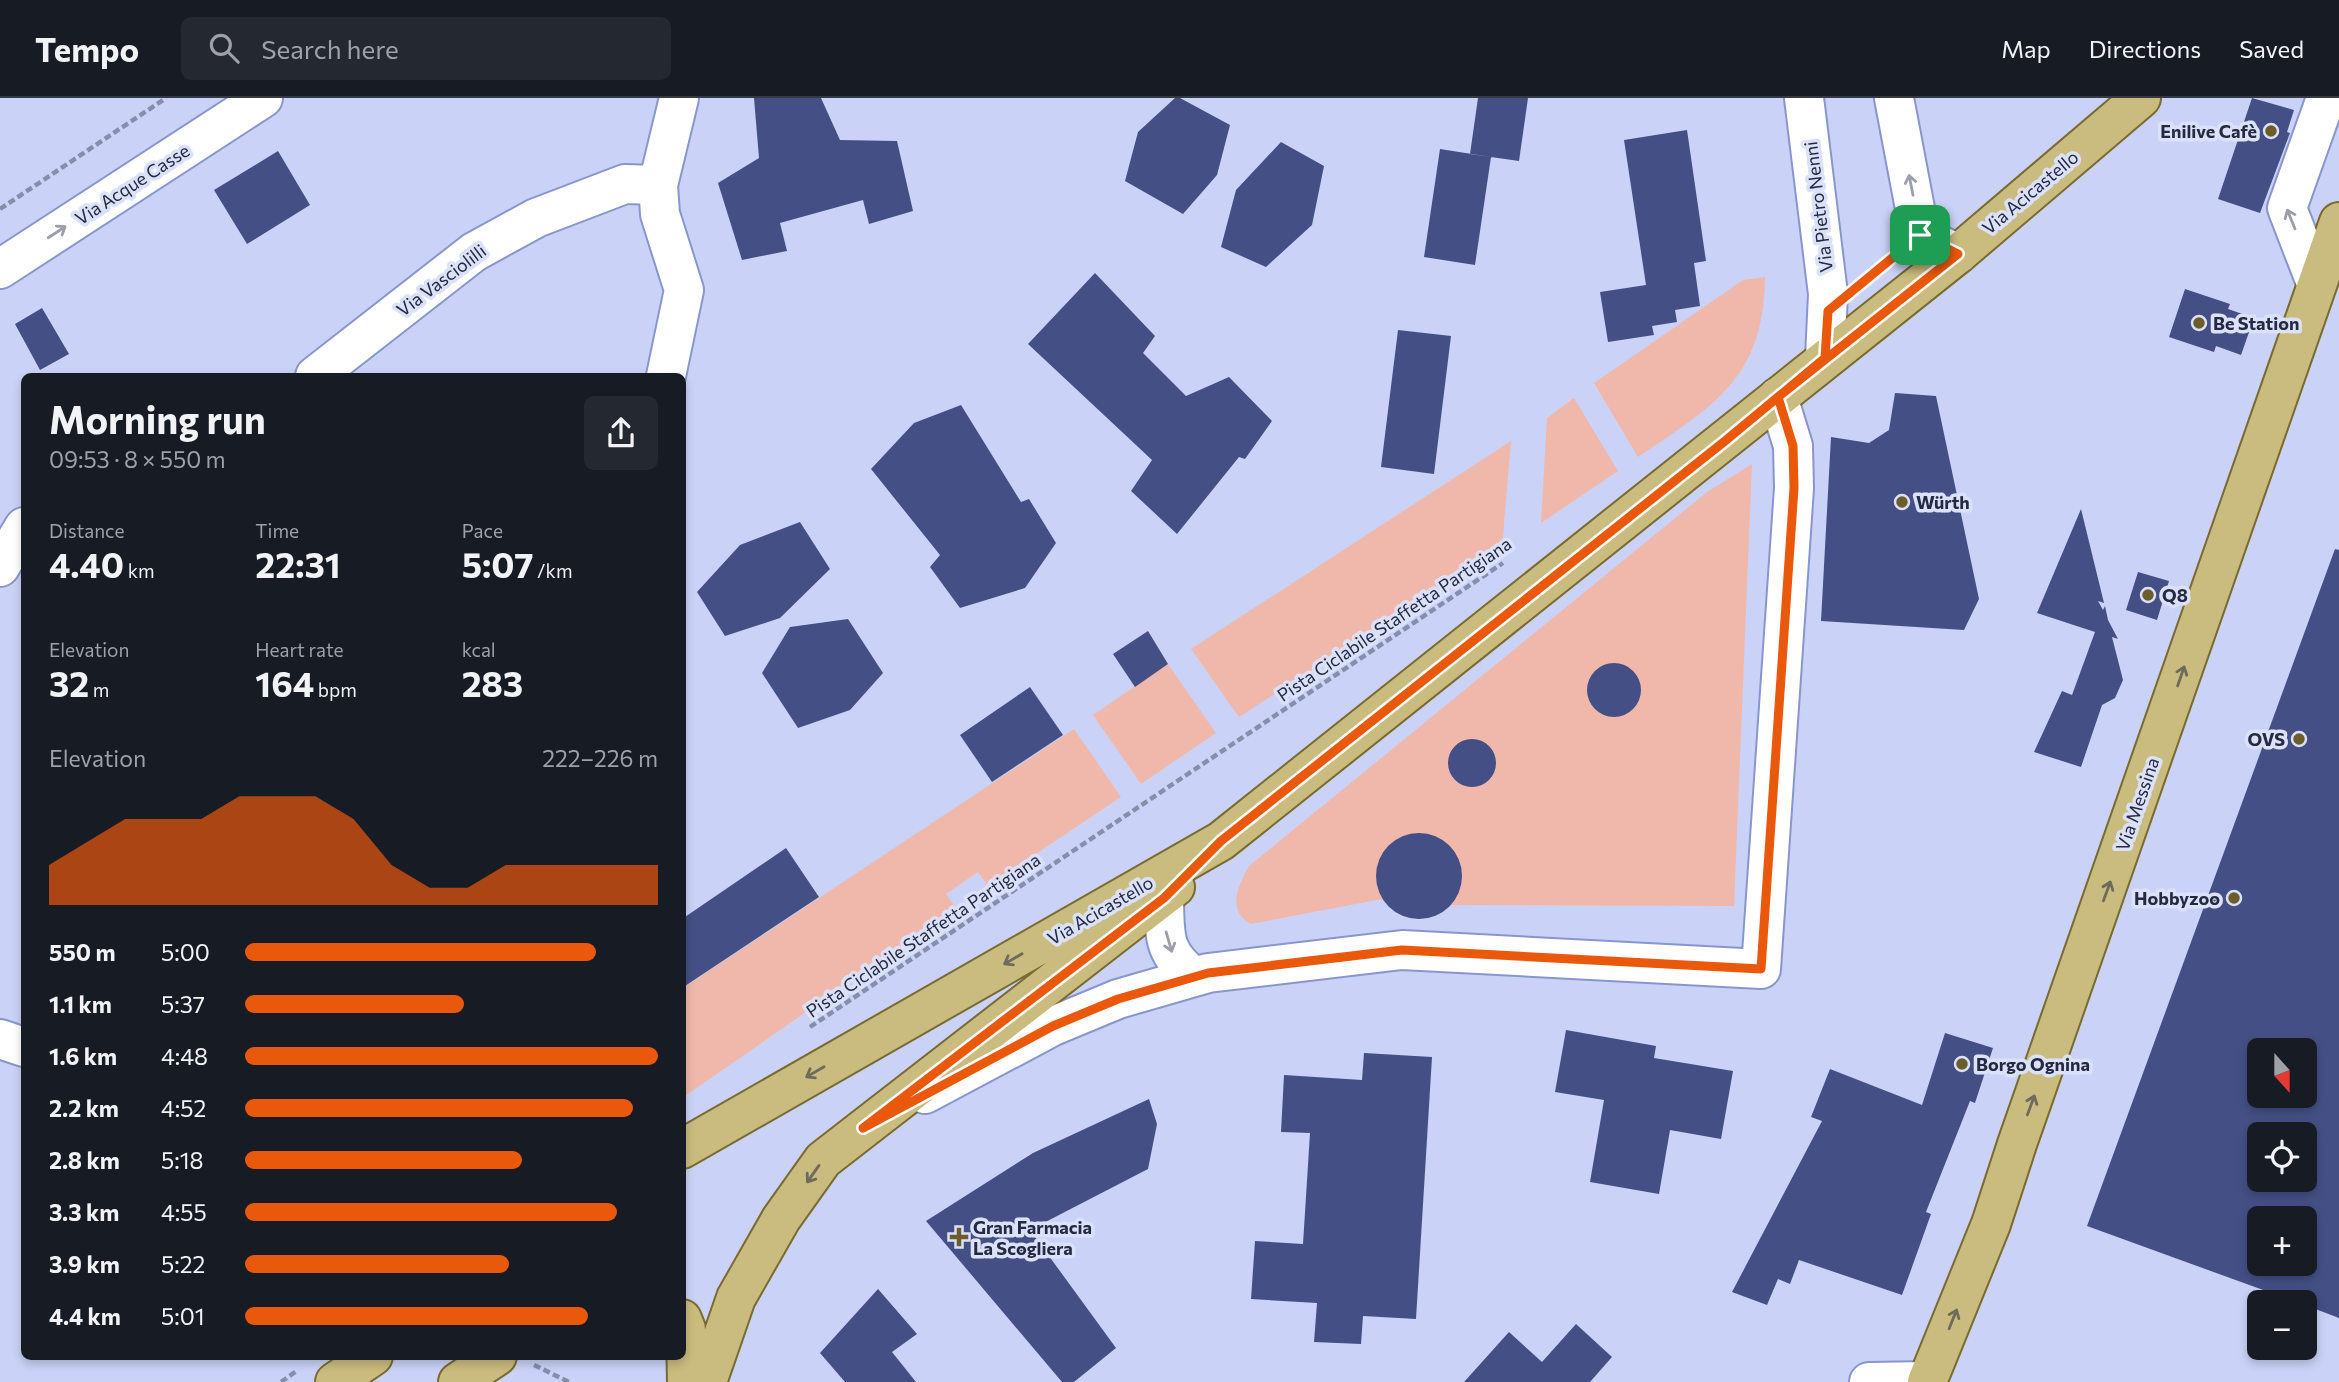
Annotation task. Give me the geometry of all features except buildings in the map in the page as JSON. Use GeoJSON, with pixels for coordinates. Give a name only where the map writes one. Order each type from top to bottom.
{"type":"FeatureCollection","features":[{"type":"Feature","properties":{"kind":"main road","name":"Via Acicastello"},"geometry":{"type":"LineString","coordinates":[[686,1147],[1221,841],[1958,254],[2141,98]]}},
{"type":"Feature","properties":{"kind":"main road","name":"Via Messina"},"geometry":{"type":"LineString","coordinates":[[1927,1381],[1991,1224],[2339,222]]}},
{"type":"Feature","properties":{"kind":"main road"},"geometry":{"type":"LineString","coordinates":[[707,1382],[736,1298],[782,1219],[823,1160],[1164,898],[1221,841]]}},
{"type":"Feature","properties":{"kind":"main road"},"geometry":{"type":"LineString","coordinates":[[686,1337],[687,1382]]}},
{"type":"Feature","properties":{"kind":"main road"},"geometry":{"type":"LineString","coordinates":[[335,1382],[367,1360]]}},
{"type":"Feature","properties":{"kind":"main road"},"geometry":{"type":"LineString","coordinates":[[458,1382],[512,1360]]}},
{"type":"Feature","properties":{"kind":"street","name":"Via Acque Casse"},"geometry":{"type":"LineString","coordinates":[[0,269],[263,98]]}},
{"type":"Feature","properties":{"kind":"street"},"geometry":{"type":"LineString","coordinates":[[667,373],[684,290],[660,214],[658,185],[679,98]]}},
{"type":"Feature","properties":{"kind":"street","name":"Via Pietro Nenni"},"geometry":{"type":"LineString","coordinates":[[1804,98],[1828,293],[1825,358]]}},
{"type":"Feature","properties":{"kind":"street"},"geometry":{"type":"LineString","coordinates":[[1894,98],[1920,235],[1958,254]]}},
{"type":"Feature","properties":{"kind":"street"},"geometry":{"type":"LineString","coordinates":[[2316,283],[2287,208],[2326,98]]}},
{"type":"Feature","properties":{"kind":"street","name":"Via Vasciolilli"},"geometry":{"type":"LineString","coordinates":[[319,373],[474,252],[536,218],[625,184],[658,185]]}},
{"type":"Feature","properties":{"kind":"street"},"geometry":{"type":"LineString","coordinates":[[863,1128],[1053,1026],[1118,999],[1194,977],[1314,959],[1402,950],[1761,969],[1794,488],[1793,446],[1778,397]]}},
{"type":"Feature","properties":{"kind":"street"},"geometry":{"type":"LineString","coordinates":[[0,567],[21,532]]}},
{"type":"Feature","properties":{"kind":"street"},"geometry":{"type":"LineString","coordinates":[[1164,898],[1166,939],[1176,963],[1194,977]]}},
{"type":"Feature","properties":{"kind":"street"},"geometry":{"type":"LineString","coordinates":[[0,1039],[21,1046]]}},
{"type":"Feature","properties":{"kind":"street"},"geometry":{"type":"LineString","coordinates":[[1869,1382],[1927,1381]]}},
{"type":"Feature","properties":{"kind":"path"},"geometry":{"type":"LineString","coordinates":[[0,209],[166,98]]}},
{"type":"Feature","properties":{"kind":"path","name":"Pista Ciclabile Staffetta Partigiana"},"geometry":{"type":"LineString","coordinates":[[805,1031],[1508,560]]}},
{"type":"Feature","properties":{"kind":"path"},"geometry":{"type":"LineString","coordinates":[[516,1360],[569,1382]]}},
{"type":"Feature","properties":{"kind":"shaded area"},"geometry":{"type":"Polygon","coordinates":[[[1765,277],[1762,312],[1755,341],[1730,386],[1690,422],[1638,457],[1594,383],[1743,280],[1765,277]]]}},
{"type":"Feature","properties":{"kind":"shaded area"},"geometry":{"type":"Polygon","coordinates":[[[1574,398],[1618,471],[1541,523],[1547,418],[1574,398]]]}},
{"type":"Feature","properties":{"kind":"shaded area"},"geometry":{"type":"Polygon","coordinates":[[[1511,441],[1502,548],[1239,717],[1191,649],[1511,441]]]}},
{"type":"Feature","properties":{"kind":"shaded area"},"geometry":{"type":"Polygon","coordinates":[[[1752,464],[1734,906],[1452,905],[1432,915],[1415,918],[1399,914],[1382,899],[1251,924],[1243,918],[1236,905],[1236,897],[1249,866],[1707,492],[1752,464]]]}},
{"type":"Feature","properties":{"kind":"shaded area"},"geometry":{"type":"Polygon","coordinates":[[[1168,664],[1216,733],[1141,784],[1093,715],[1168,664]]]}},
{"type":"Feature","properties":{"kind":"shaded area"},"geometry":{"type":"Polygon","coordinates":[[[1074,729],[1121,797],[988,886],[978,872],[946,894],[956,908],[686,1095],[686,986],[1074,729]]]}},
{"type":"Feature","properties":{"kind":"place","name":"Enilive Cafè"},"geometry":{"type":"Point","coordinates":[2271,131]}},
{"type":"Feature","properties":{"kind":"place","name":"Be Station"},"geometry":{"type":"Point","coordinates":[2199,323]}},
{"type":"Feature","properties":{"kind":"place","name":"Würth"},"geometry":{"type":"Point","coordinates":[1902,502]}},
{"type":"Feature","properties":{"kind":"place","name":"Q8"},"geometry":{"type":"Point","coordinates":[2148,595]}},
{"type":"Feature","properties":{"kind":"place","name":"OVS"},"geometry":{"type":"Point","coordinates":[2299,739]}},
{"type":"Feature","properties":{"kind":"place","name":"Hobbyzoo"},"geometry":{"type":"Point","coordinates":[2234,898]}},
{"type":"Feature","properties":{"kind":"place","name":"Borgo Ognina"},"geometry":{"type":"Point","coordinates":[1962,1064]}},
{"type":"Feature","properties":{"kind":"place","name":"Gran Farmacia La Scogliera"},"geometry":{"type":"Point","coordinates":[959,1237]}},
{"type":"Feature","properties":{"kind":"route"},"geometry":{"type":"LineString","coordinates":[[1920,235],[1828,311],[1825,358],[1778,397],[1725,441],[1221,841],[1164,898],[863,1128],[1053,1026],[1118,999],[1208,973],[1402,950],[1761,969],[1794,488],[1793,446],[1778,397],[1958,254],[1920,235]]}}]}
